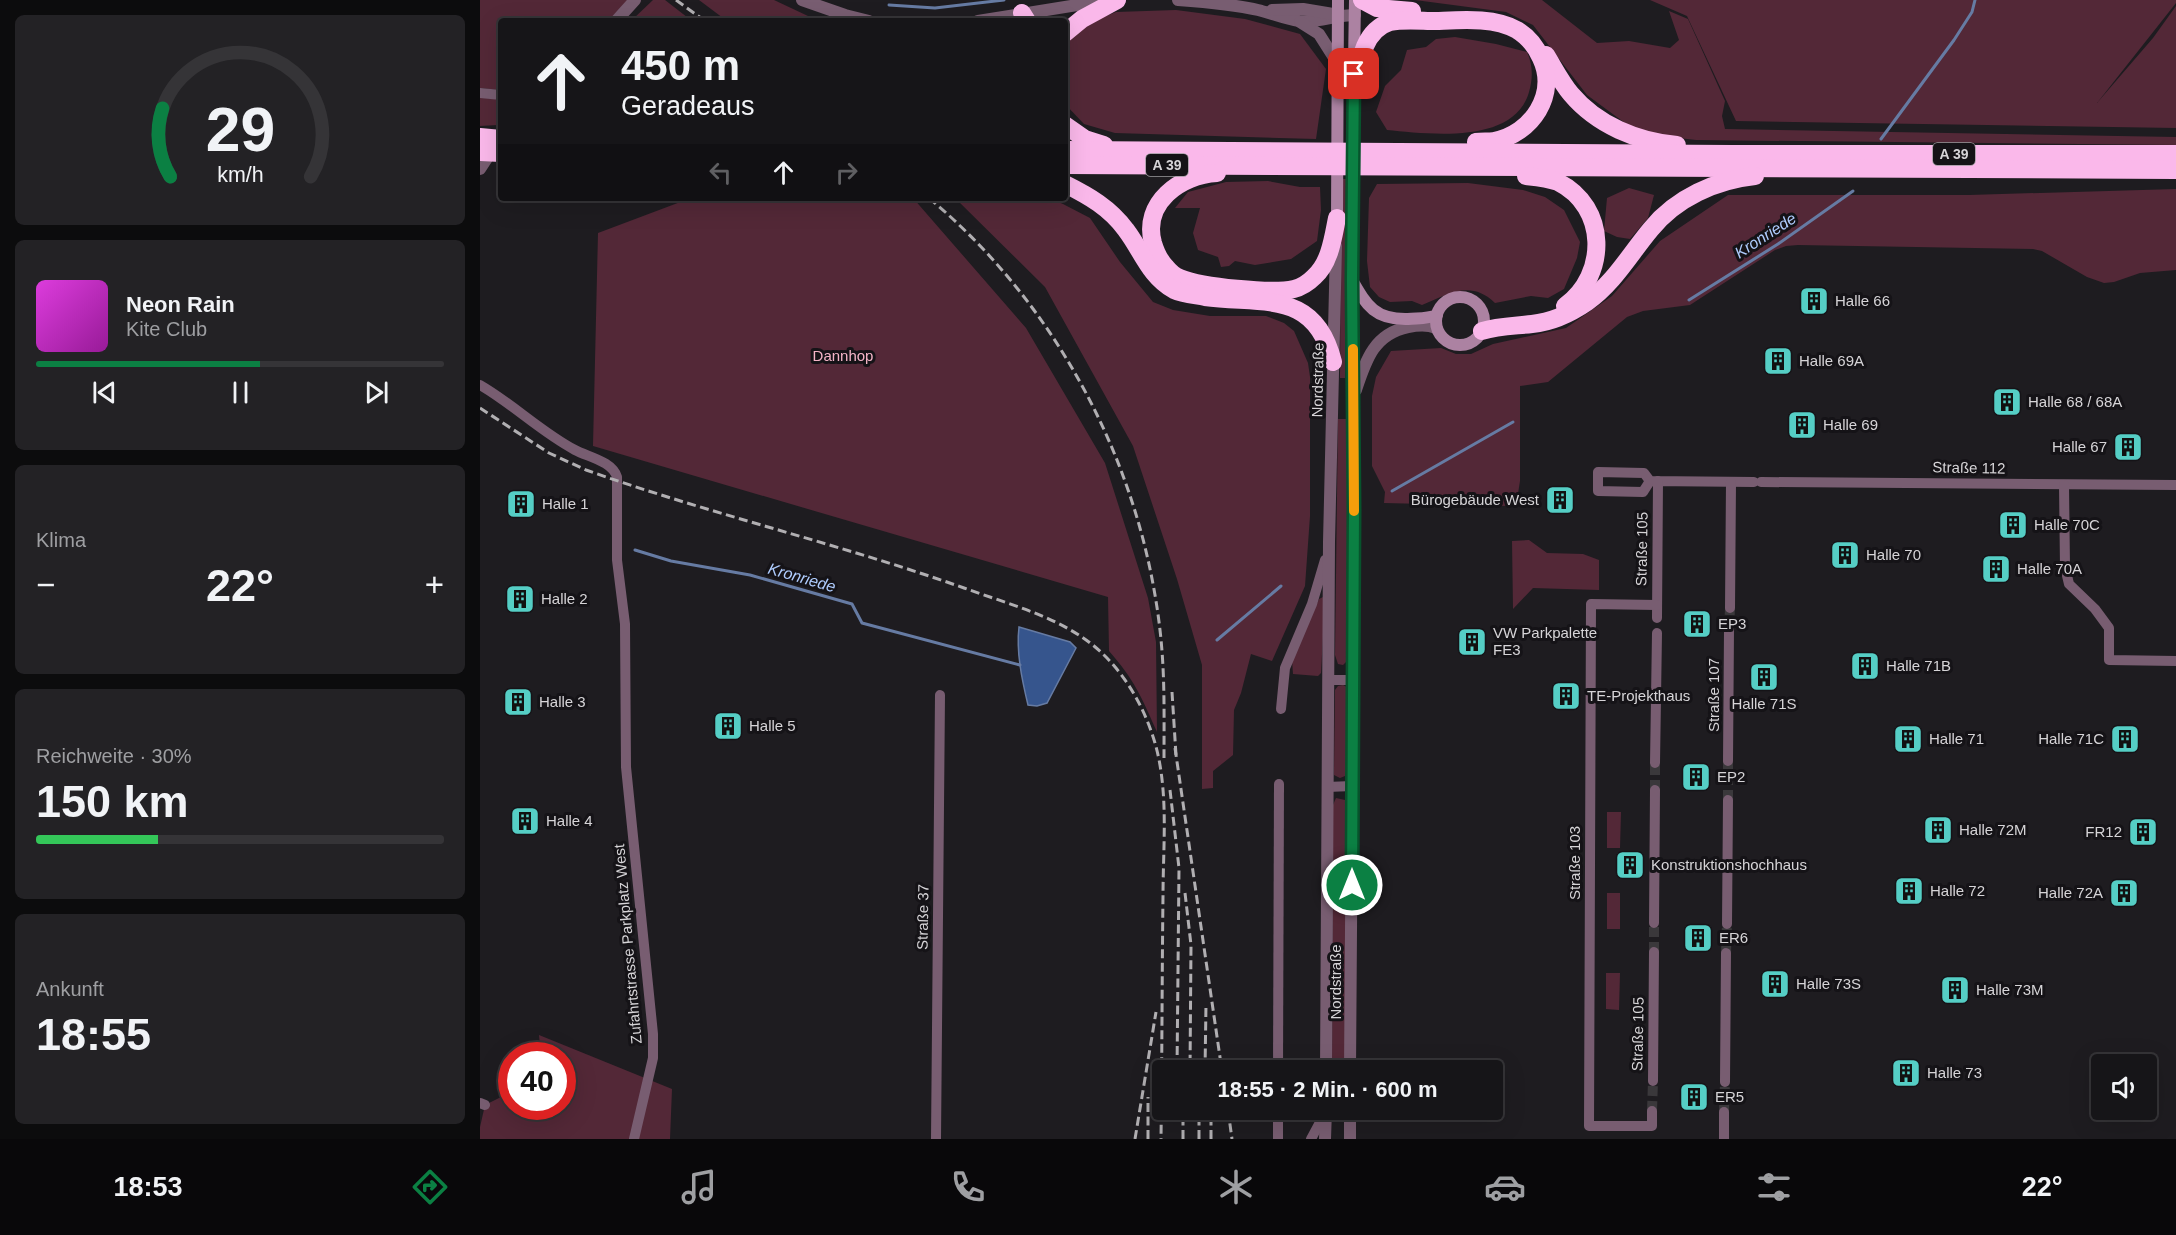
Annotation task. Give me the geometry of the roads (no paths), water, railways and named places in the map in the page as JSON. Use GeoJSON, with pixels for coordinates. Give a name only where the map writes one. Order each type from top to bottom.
{"type":"FeatureCollection","features":[{"type":"Feature","properties":{"kind":"highway"},"geometry":{"type":"LineString","coordinates":[[1068,31],[1082,19],[1117,0]]}},
{"type":"Feature","properties":{"kind":"highway"},"geometry":{"type":"LineString","coordinates":[[1358,8],[1372,6],[1389,10],[1480,13],[1500,16],[1519,26],[1534,38],[1571,94],[1582,106],[1612,127],[1632,136],[1666,144],[1718,148],[1732,154]]}},
{"type":"Feature","properties":{"kind":"highway"},"geometry":{"type":"LineString","coordinates":[[1354,92],[1365,45],[1373,34],[1391,22],[1455,20],[1500,23],[1517,30],[1530,41],[1543,63],[1546,88],[1543,102],[1525,126],[1510,136],[1494,141],[1396,145],[1379,159]]}},
{"type":"Feature","properties":{"kind":"highway"},"geometry":{"type":"LineString","coordinates":[[1068,127],[1085,139],[1132,150]]}},
{"type":"Feature","properties":{"kind":"highway"},"geometry":{"type":"LineString","coordinates":[[480,137],[498,139]]}},
{"type":"Feature","properties":{"kind":"highway","name":"A 39"},"geometry":{"type":"LineString","coordinates":[[1068,150],[1132,150],[1379,159],[1732,154],[2176,154]]}},
{"type":"Feature","properties":{"kind":"highway"},"geometry":{"type":"LineString","coordinates":[[480,152],[498,153]]}},
{"type":"Feature","properties":{"kind":"highway","name":"A 39"},"geometry":{"type":"LineString","coordinates":[[1068,165],[1269,166],[1316,158]]}},
{"type":"Feature","properties":{"kind":"highway","name":"A 39"},"geometry":{"type":"LineString","coordinates":[[1379,159],[1474,167],[2176,170]]}},
{"type":"Feature","properties":{"kind":"highway"},"geometry":{"type":"LineString","coordinates":[[1269,166],[1241,172],[1210,173],[1179,183],[1167,192],[1153,216],[1150,233],[1158,258],[1166,268],[1178,278],[1208,285],[1272,290],[1295,289],[1317,275],[1326,261],[1337,218]]}},
{"type":"Feature","properties":{"kind":"highway"},"geometry":{"type":"LineString","coordinates":[[1474,167],[1494,175],[1539,177],[1558,182],[1579,198],[1589,214],[1596,233],[1597,254],[1586,286],[1576,298],[1563,308],[1538,317],[1482,323]]}},
{"type":"Feature","properties":{"kind":"highway"},"geometry":{"type":"LineString","coordinates":[[1482,323],[1492,327],[1535,324],[1552,320],[1586,303],[1604,289],[1652,227],[1668,211],[1701,190],[1737,177],[1812,175],[1860,168]]}},
{"type":"Feature","properties":{"kind":"highway"},"geometry":{"type":"LineString","coordinates":[[1068,185],[1092,197],[1111,213],[1127,230],[1153,272],[1176,291],[1221,299],[1274,302],[1292,308],[1314,321],[1323,332],[1329,344],[1333,362]]}},
{"type":"Feature","properties":{"kind":"main road"},"geometry":{"type":"LineString","coordinates":[[1337,218],[1338,0]]}},
{"type":"Feature","properties":{"kind":"main road"},"geometry":{"type":"LineString","coordinates":[[1355,0],[1358,8],[1354,92],[1352,280],[1366,303],[1386,318],[1429,318],[1437,315]]}},
{"type":"Feature","properties":{"kind":"main road"},"geometry":{"type":"LineString","coordinates":[[1461,297],[1476,304],[1482,323],[1471,343],[1460,345],[1444,340],[1436,328],[1437,315],[1446,302],[1461,297]]}},
{"type":"Feature","properties":{"kind":"street"},"geometry":{"type":"LineString","coordinates":[[619,18],[635,0]]}},
{"type":"Feature","properties":{"kind":"street"},"geometry":{"type":"LineString","coordinates":[[802,0],[857,18]]}},
{"type":"Feature","properties":{"kind":"street"},"geometry":{"type":"LineString","coordinates":[[1023,18],[1108,0]]}},
{"type":"Feature","properties":{"kind":"street"},"geometry":{"type":"LineString","coordinates":[[1178,0],[1301,15],[1338,15],[1358,8]]}},
{"type":"Feature","properties":{"kind":"street"},"geometry":{"type":"LineString","coordinates":[[1301,15],[1315,0]]}},
{"type":"Feature","properties":{"kind":"street"},"geometry":{"type":"LineString","coordinates":[[1301,15],[1319,34],[1338,64]]}},
{"type":"Feature","properties":{"kind":"street"},"geometry":{"type":"LineString","coordinates":[[480,93],[498,95]]}},
{"type":"Feature","properties":{"kind":"street"},"geometry":{"type":"LineString","coordinates":[[480,169],[498,143]]}},
{"type":"Feature","properties":{"kind":"street","name":"Nordstraße"},"geometry":{"type":"LineString","coordinates":[[1326,1060],[1329,542],[1337,218]]}},
{"type":"Feature","properties":{"kind":"street","name":"Nordstraße"},"geometry":{"type":"LineString","coordinates":[[1350,1060],[1353,680],[1352,280]]}},
{"type":"Feature","properties":{"kind":"street"},"geometry":{"type":"LineString","coordinates":[[1353,399],[1366,362],[1382,338],[1393,331],[1404,328],[1429,325],[1436,328]]}},
{"type":"Feature","properties":{"kind":"street","name":"Zufahrtstrasse Parkplatz West"},"geometry":{"type":"LineString","coordinates":[[480,385],[553,437],[610,466],[616,473],[618,489],[617,560],[625,624],[626,766],[653,1034],[653,1058],[634,1139]]}},
{"type":"Feature","properties":{"kind":"street"},"geometry":{"type":"LineString","coordinates":[[1598,472],[1644,473],[1654,481],[1643,492],[1598,491],[1598,472]]}},
{"type":"Feature","properties":{"kind":"street","name":"Straße 112"},"geometry":{"type":"LineString","coordinates":[[1654,481],[2176,485]]}},
{"type":"Feature","properties":{"kind":"street","name":"Straße 105"},"geometry":{"type":"LineString","coordinates":[[1654,481],[1657,618]]}},
{"type":"Feature","properties":{"kind":"street"},"geometry":{"type":"LineString","coordinates":[[1730,608],[1731,482]]}},
{"type":"Feature","properties":{"kind":"street"},"geometry":{"type":"LineString","coordinates":[[2064,485],[2065,567],[2068,584],[2095,609],[2109,628],[2109,660],[2176,661]]}},
{"type":"Feature","properties":{"kind":"street","name":"Nordstraße"},"geometry":{"type":"LineString","coordinates":[[1281,709],[1285,668],[1312,604],[1323,572],[1329,542]]}},
{"type":"Feature","properties":{"kind":"street","name":"Straße 103"},"geometry":{"type":"LineString","coordinates":[[1652,1120],[1589,1126],[1591,603],[1657,605]]}},
{"type":"Feature","properties":{"kind":"street","name":"Straße 107"},"geometry":{"type":"LineString","coordinates":[[1728,761],[1730,630]]}},
{"type":"Feature","properties":{"kind":"street"},"geometry":{"type":"LineString","coordinates":[[1655,763],[1657,633]]}},
{"type":"Feature","properties":{"kind":"street"},"geometry":{"type":"LineString","coordinates":[[1328,680],[1353,680]]}},
{"type":"Feature","properties":{"kind":"street","name":"Straße 37"},"geometry":{"type":"LineString","coordinates":[[936,1139],[940,695]]}},
{"type":"Feature","properties":{"kind":"street"},"geometry":{"type":"LineString","coordinates":[[1278,1060],[1279,784]]}},
{"type":"Feature","properties":{"kind":"street"},"geometry":{"type":"LineString","coordinates":[[1327,787],[1352,786]]}},
{"type":"Feature","properties":{"kind":"street"},"geometry":{"type":"LineString","coordinates":[[1654,923],[1655,790]]}},
{"type":"Feature","properties":{"kind":"street"},"geometry":{"type":"LineString","coordinates":[[1727,924],[1728,800]]}},
{"type":"Feature","properties":{"kind":"street","name":"Straße 105"},"geometry":{"type":"LineString","coordinates":[[1653,1081],[1654,952]]}},
{"type":"Feature","properties":{"kind":"street"},"geometry":{"type":"LineString","coordinates":[[1725,1082],[1726,953]]}},
{"type":"Feature","properties":{"kind":"street"},"geometry":{"type":"LineString","coordinates":[[1724,1117],[1724,1139]]}},
{"type":"Feature","properties":{"kind":"street"},"geometry":{"type":"LineString","coordinates":[[1278,1120],[1278,1139]]}},
{"type":"Feature","properties":{"kind":"street"},"geometry":{"type":"LineString","coordinates":[[1311,1139],[1321,1120]]}},
{"type":"Feature","properties":{"kind":"street"},"geometry":{"type":"LineString","coordinates":[[1325,1139],[1326,1120]]}},
{"type":"Feature","properties":{"kind":"street"},"geometry":{"type":"LineString","coordinates":[[1350,1120],[1350,1139]]}},
{"type":"Feature","properties":{"kind":"water"},"geometry":{"type":"Polygon","coordinates":[[[1019,627],[1070,642],[1076,648],[1047,703],[1037,706],[1028,705],[1019,656],[1019,627]]]}},
{"type":"Feature","properties":{"kind":"waterway"},"geometry":{"type":"LineString","coordinates":[[889,5],[935,8],[1004,0]]}},
{"type":"Feature","properties":{"kind":"waterway","name":"Kronriede"},"geometry":{"type":"LineString","coordinates":[[1881,139],[1954,40],[1972,12],[1975,0]]}},
{"type":"Feature","properties":{"kind":"waterway","name":"Kronriede"},"geometry":{"type":"LineString","coordinates":[[1689,300],[1778,244],[1853,191]]}},
{"type":"Feature","properties":{"kind":"waterway","name":"Kronriede"},"geometry":{"type":"LineString","coordinates":[[1392,491],[1513,422]]}},
{"type":"Feature","properties":{"kind":"waterway","name":"Kronriede"},"geometry":{"type":"LineString","coordinates":[[635,550],[671,561],[750,575],[852,604],[862,623],[1020,665]]}},
{"type":"Feature","properties":{"kind":"waterway","name":"Kronriede"},"geometry":{"type":"LineString","coordinates":[[1217,640],[1281,586]]}},
{"type":"Feature","properties":{"kind":"tunnel"},"geometry":{"type":"LineString","coordinates":[[1729,630],[1730,608]]}},
{"type":"Feature","properties":{"kind":"tunnel"},"geometry":{"type":"LineString","coordinates":[[1728,761],[1728,800]]}},
{"type":"Feature","properties":{"kind":"tunnel"},"geometry":{"type":"LineString","coordinates":[[1655,763],[1655,790]]}},
{"type":"Feature","properties":{"kind":"tunnel"},"geometry":{"type":"LineString","coordinates":[[1654,923],[1654,952]]}},
{"type":"Feature","properties":{"kind":"tunnel"},"geometry":{"type":"LineString","coordinates":[[1726,953],[1727,924]]}},
{"type":"Feature","properties":{"kind":"tunnel"},"geometry":{"type":"LineString","coordinates":[[1652,1111],[1653,1081]]}},
{"type":"Feature","properties":{"kind":"tunnel"},"geometry":{"type":"LineString","coordinates":[[1724,1112],[1725,1082]]}},
{"type":"Feature","properties":{"kind":"railway"},"geometry":{"type":"LineString","coordinates":[[676,0],[701,18]]}},
{"type":"Feature","properties":{"kind":"railway"},"geometry":{"type":"LineString","coordinates":[[932,201],[975,240],[1016,287],[1053,338],[1085,392],[1112,449],[1134,508],[1150,568],[1162,646],[1164,758]]}},
{"type":"Feature","properties":{"kind":"railway"},"geometry":{"type":"LineString","coordinates":[[480,408],[549,453],[586,470],[680,501],[870,557],[1015,605],[1080,636],[1115,666],[1132,690],[1150,729],[1159,762],[1164,800],[1161,1139]]}},
{"type":"Feature","properties":{"kind":"railway"},"geometry":{"type":"LineString","coordinates":[[1172,692],[1176,755]]}},
{"type":"Feature","properties":{"kind":"railway"},"geometry":{"type":"LineString","coordinates":[[1175,748],[1220,1060]]}},
{"type":"Feature","properties":{"kind":"railway"},"geometry":{"type":"LineString","coordinates":[[1170,790],[1179,868],[1177,1060]]}},
{"type":"Feature","properties":{"kind":"railway"},"geometry":{"type":"LineString","coordinates":[[1185,893],[1191,945],[1190,1060]]}},
{"type":"Feature","properties":{"kind":"railway"},"geometry":{"type":"LineString","coordinates":[[1205,1060],[1206,1004]]}},
{"type":"Feature","properties":{"kind":"railway"},"geometry":{"type":"LineString","coordinates":[[1135,1139],[1156,1012]]}},
{"type":"Feature","properties":{"kind":"railway"},"geometry":{"type":"LineString","coordinates":[[1148,1097],[1148,1139]]}},
{"type":"Feature","properties":{"kind":"railway"},"geometry":{"type":"LineString","coordinates":[[1183,1120],[1183,1139]]}},
{"type":"Feature","properties":{"kind":"railway"},"geometry":{"type":"LineString","coordinates":[[1199,1120],[1199,1139]]}},
{"type":"Feature","properties":{"kind":"railway"},"geometry":{"type":"LineString","coordinates":[[1211,1120],[1211,1139]]}},
{"type":"Feature","properties":{"kind":"railway"},"geometry":{"type":"LineString","coordinates":[[1229,1120],[1232,1139]]}},
{"type":"Feature","properties":{"kind":"place","name":"Halle 66"},"geometry":{"type":"Point","coordinates":[1814,301]}},
{"type":"Feature","properties":{"kind":"place","name":"Halle 69A"},"geometry":{"type":"Point","coordinates":[1778,361]}},
{"type":"Feature","properties":{"kind":"place","name":"Halle 68 / 68A"},"geometry":{"type":"Point","coordinates":[2007,402]}},
{"type":"Feature","properties":{"kind":"place","name":"Halle 69"},"geometry":{"type":"Point","coordinates":[1802,425]}},
{"type":"Feature","properties":{"kind":"place","name":"Halle 67"},"geometry":{"type":"Point","coordinates":[2128,447]}},
{"type":"Feature","properties":{"kind":"place","name":"Bürogebäude West"},"geometry":{"type":"Point","coordinates":[1560,500]}},
{"type":"Feature","properties":{"kind":"place","name":"Halle 1"},"geometry":{"type":"Point","coordinates":[521,504]}},
{"type":"Feature","properties":{"kind":"place","name":"Halle 70C"},"geometry":{"type":"Point","coordinates":[2013,525]}},
{"type":"Feature","properties":{"kind":"place","name":"Halle 70"},"geometry":{"type":"Point","coordinates":[1845,555]}},
{"type":"Feature","properties":{"kind":"place","name":"Halle 70A"},"geometry":{"type":"Point","coordinates":[1996,569]}},
{"type":"Feature","properties":{"kind":"place","name":"Halle 2"},"geometry":{"type":"Point","coordinates":[520,599]}},
{"type":"Feature","properties":{"kind":"place","name":"EP3"},"geometry":{"type":"Point","coordinates":[1697,624]}},
{"type":"Feature","properties":{"kind":"place","name":"VW Parkpalette FE3"},"geometry":{"type":"Point","coordinates":[1472,642]}},
{"type":"Feature","properties":{"kind":"place","name":"Halle 71B"},"geometry":{"type":"Point","coordinates":[1865,666]}},
{"type":"Feature","properties":{"kind":"place","name":"Halle 71S"},"geometry":{"type":"Point","coordinates":[1764,677]}},
{"type":"Feature","properties":{"kind":"place","name":"TE-Projekthaus"},"geometry":{"type":"Point","coordinates":[1566,696]}},
{"type":"Feature","properties":{"kind":"place","name":"Halle 3"},"geometry":{"type":"Point","coordinates":[518,702]}},
{"type":"Feature","properties":{"kind":"place","name":"Halle 5"},"geometry":{"type":"Point","coordinates":[728,726]}},
{"type":"Feature","properties":{"kind":"place","name":"Halle 71"},"geometry":{"type":"Point","coordinates":[1908,739]}},
{"type":"Feature","properties":{"kind":"place","name":"Halle 71C"},"geometry":{"type":"Point","coordinates":[2125,739]}},
{"type":"Feature","properties":{"kind":"place","name":"EP2"},"geometry":{"type":"Point","coordinates":[1696,777]}},
{"type":"Feature","properties":{"kind":"place","name":"Halle 4"},"geometry":{"type":"Point","coordinates":[525,821]}},
{"type":"Feature","properties":{"kind":"place","name":"Halle 72M"},"geometry":{"type":"Point","coordinates":[1938,830]}},
{"type":"Feature","properties":{"kind":"place","name":"FR12"},"geometry":{"type":"Point","coordinates":[2143,832]}},
{"type":"Feature","properties":{"kind":"place","name":"Konstruktionshochhaus"},"geometry":{"type":"Point","coordinates":[1630,865]}},
{"type":"Feature","properties":{"kind":"place","name":"Halle 72"},"geometry":{"type":"Point","coordinates":[1909,891]}},
{"type":"Feature","properties":{"kind":"place","name":"Halle 72A"},"geometry":{"type":"Point","coordinates":[2124,893]}},
{"type":"Feature","properties":{"kind":"place","name":"ER6"},"geometry":{"type":"Point","coordinates":[1698,938]}},
{"type":"Feature","properties":{"kind":"place","name":"Halle 73S"},"geometry":{"type":"Point","coordinates":[1775,984]}},
{"type":"Feature","properties":{"kind":"place","name":"Halle 73M"},"geometry":{"type":"Point","coordinates":[1955,990]}},
{"type":"Feature","properties":{"kind":"place","name":"Halle 73"},"geometry":{"type":"Point","coordinates":[1906,1073]}},
{"type":"Feature","properties":{"kind":"place","name":"ER5"},"geometry":{"type":"Point","coordinates":[1694,1097]}},
{"type":"Feature","properties":{"kind":"park label","name":"Dannhop"},"geometry":{"type":"Point","coordinates":[843,356]}}]}
